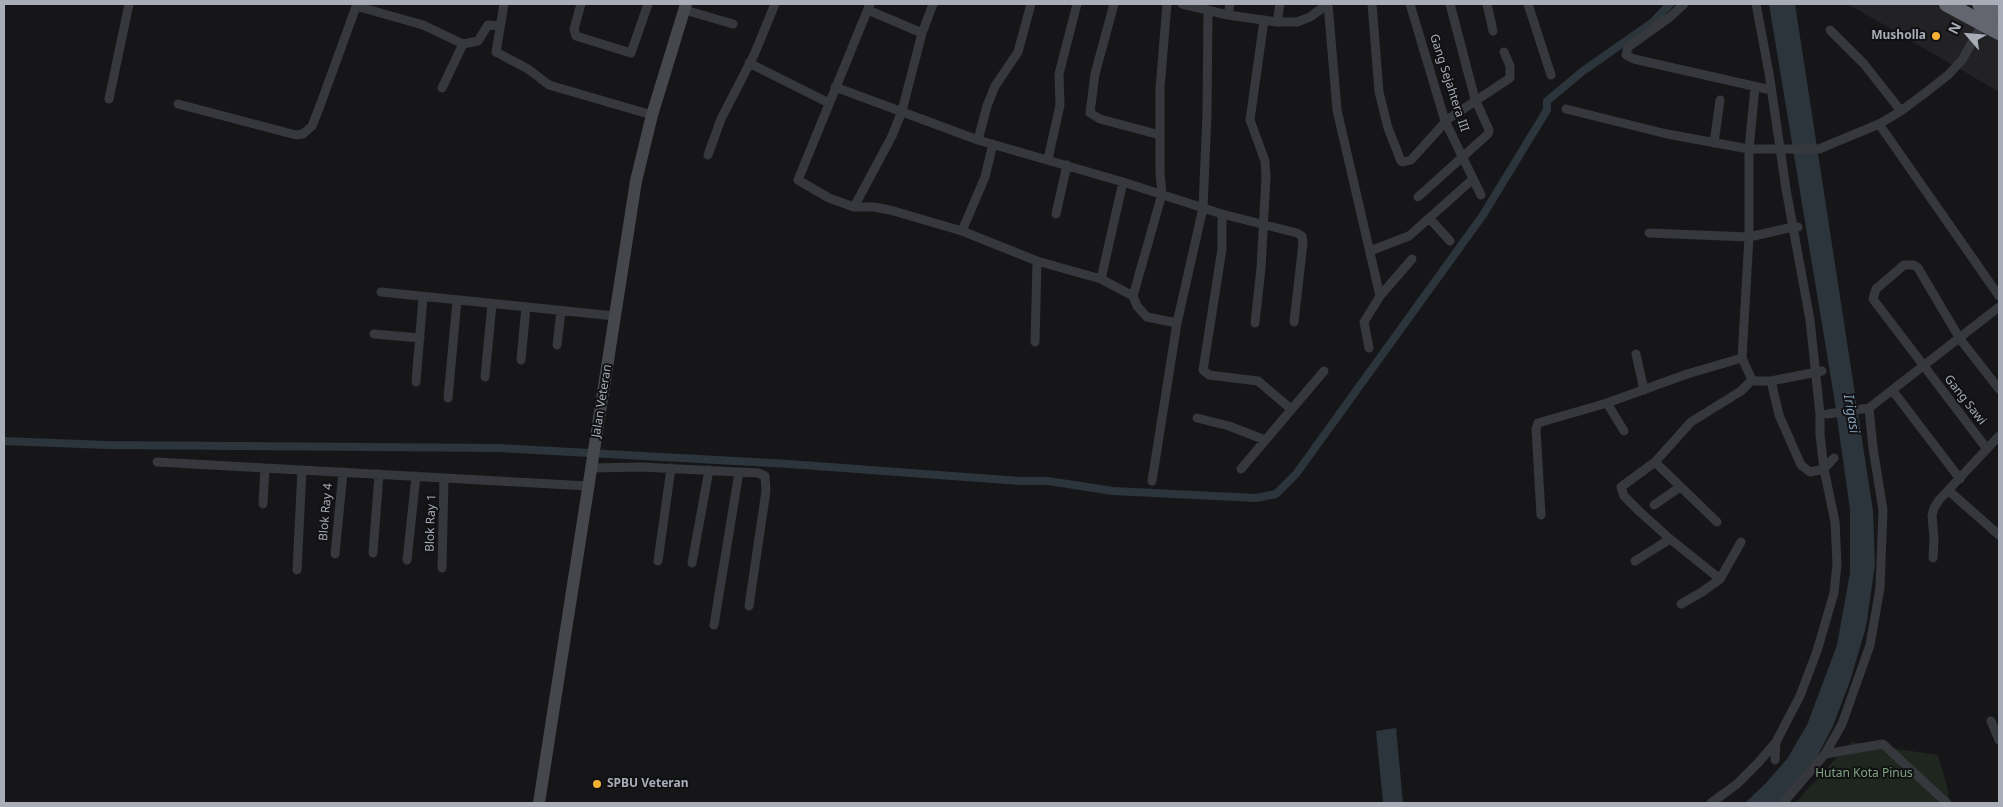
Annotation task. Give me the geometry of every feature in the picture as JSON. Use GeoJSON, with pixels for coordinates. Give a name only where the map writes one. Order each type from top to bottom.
{"type":"FeatureCollection","features":[{"type":"Feature","properties":{"kind":"highway"},"geometry":{"type":"LineString","coordinates":[[1948,4],[1999,32]]}},
{"type":"Feature","properties":{"kind":"highway"},"geometry":{"type":"LineString","coordinates":[[1980,4],[1999,14]]}},
{"type":"Feature","properties":{"kind":"street"},"geometry":{"type":"LineString","coordinates":[[109,99],[129,4]]}},
{"type":"Feature","properties":{"kind":"street"},"geometry":{"type":"LineString","coordinates":[[504,4],[496,52],[528,69],[548,86],[652,115]]}},
{"type":"Feature","properties":{"kind":"street"},"geometry":{"type":"LineString","coordinates":[[581,4],[574,29],[576,36],[631,54],[648,4]]}},
{"type":"Feature","properties":{"kind":"street"},"geometry":{"type":"LineString","coordinates":[[708,155],[721,119],[749,63],[775,4]]}},
{"type":"Feature","properties":{"kind":"street"},"geometry":{"type":"LineString","coordinates":[[854,207],[892,136],[902,111],[922,33],[932,4]]}},
{"type":"Feature","properties":{"kind":"street"},"geometry":{"type":"LineString","coordinates":[[978,140],[987,106],[995,86],[1018,52],[1031,4]]}},
{"type":"Feature","properties":{"kind":"street"},"geometry":{"type":"LineString","coordinates":[[1048,159],[1060,104],[1058,74],[1078,4]]}},
{"type":"Feature","properties":{"kind":"street"},"geometry":{"type":"LineString","coordinates":[[1114,4],[1095,74],[1090,113],[1100,119],[1160,135]]}},
{"type":"Feature","properties":{"kind":"street"},"geometry":{"type":"LineString","coordinates":[[1167,4],[1160,88],[1162,194],[1133,296],[1137,306],[1147,317],[1177,323]]}},
{"type":"Feature","properties":{"kind":"street"},"geometry":{"type":"LineString","coordinates":[[1182,4],[1228,15],[1277,22],[1297,22],[1310,17],[1328,4]]}},
{"type":"Feature","properties":{"kind":"street"},"geometry":{"type":"LineString","coordinates":[[1228,15],[1230,4]]}},
{"type":"Feature","properties":{"kind":"street"},"geometry":{"type":"LineString","coordinates":[[1277,22],[1280,4]]}},
{"type":"Feature","properties":{"kind":"street"},"geometry":{"type":"LineString","coordinates":[[1328,4],[1337,110],[1380,296]]}},
{"type":"Feature","properties":{"kind":"street"},"geometry":{"type":"LineString","coordinates":[[1372,4],[1379,92],[1388,128],[1401,161],[1411,160],[1445,121],[1475,99],[1510,78],[1510,66],[1504,52]]}},
{"type":"Feature","properties":{"kind":"street","name":"Gang Sejahtera III"},"geometry":{"type":"LineString","coordinates":[[1410,4],[1445,121],[1481,195]]}},
{"type":"Feature","properties":{"kind":"street"},"geometry":{"type":"LineString","coordinates":[[1418,197],[1488,134],[1489,130],[1475,99],[1450,4]]}},
{"type":"Feature","properties":{"kind":"street"},"geometry":{"type":"LineString","coordinates":[[1487,4],[1493,31]]}},
{"type":"Feature","properties":{"kind":"street"},"geometry":{"type":"LineString","coordinates":[[1528,4],[1551,75]]}},
{"type":"Feature","properties":{"kind":"street"},"geometry":{"type":"LineString","coordinates":[[1684,4],[1670,17],[1628,47],[1626,55],[1634,59],[1771,90]]}},
{"type":"Feature","properties":{"kind":"street"},"geometry":{"type":"LineString","coordinates":[[1711,803],[1737,784],[1776,742],[1806,681],[1834,593],[1837,564],[1835,522],[1824,469],[1819,372],[1796,227],[1756,4]]}},
{"type":"Feature","properties":{"kind":"street"},"geometry":{"type":"LineString","coordinates":[[178,104],[296,135],[303,134],[312,126],[322,103],[356,5],[423,25],[463,44],[478,41],[488,25],[500,26]]}},
{"type":"Feature","properties":{"kind":"street"},"geometry":{"type":"LineString","coordinates":[[686,7],[733,24]]}},
{"type":"Feature","properties":{"kind":"street","name":"Jalan Veteran"},"geometry":{"type":"LineString","coordinates":[[539,803],[636,180],[652,115],[686,7]]}},
{"type":"Feature","properties":{"kind":"street"},"geometry":{"type":"LineString","coordinates":[[922,33],[869,7],[798,180],[829,198],[854,207],[883,208],[962,231],[1038,261],[1102,279],[1133,296]]}},
{"type":"Feature","properties":{"kind":"street"},"geometry":{"type":"LineString","coordinates":[[1152,481],[1177,323],[1203,208],[1207,114],[1208,10]]}},
{"type":"Feature","properties":{"kind":"street"},"geometry":{"type":"LineString","coordinates":[[1255,323],[1261,268],[1266,177],[1265,161],[1250,120],[1264,20]]}},
{"type":"Feature","properties":{"kind":"street"},"geometry":{"type":"LineString","coordinates":[[1566,109],[1668,134],[1749,149],[1781,151],[1819,149],[1879,124],[1901,111],[1948,75],[1962,60],[1983,23]]}},
{"type":"Feature","properties":{"kind":"street"},"geometry":{"type":"LineString","coordinates":[[1830,30],[1864,64],[1901,111]]}},
{"type":"Feature","properties":{"kind":"street"},"geometry":{"type":"LineString","coordinates":[[442,88],[463,44]]}},
{"type":"Feature","properties":{"kind":"street"},"geometry":{"type":"LineString","coordinates":[[749,63],[828,103]]}},
{"type":"Feature","properties":{"kind":"street"},"geometry":{"type":"LineString","coordinates":[[835,87],[978,140],[1048,159],[1222,214],[1292,230],[1302,236],[1294,322]]}},
{"type":"Feature","properties":{"kind":"street"},"geometry":{"type":"LineString","coordinates":[[1752,380],[1742,358],[1749,237],[1749,149],[1755,87]]}},
{"type":"Feature","properties":{"kind":"street"},"geometry":{"type":"LineString","coordinates":[[1714,143],[1720,100]]}},
{"type":"Feature","properties":{"kind":"street"},"geometry":{"type":"LineString","coordinates":[[1879,124],[1999,296]]}},
{"type":"Feature","properties":{"kind":"street"},"geometry":{"type":"LineString","coordinates":[[962,231],[985,177],[994,144]]}},
{"type":"Feature","properties":{"kind":"street"},"geometry":{"type":"LineString","coordinates":[[1056,214],[1067,165]]}},
{"type":"Feature","properties":{"kind":"street"},"geometry":{"type":"LineString","coordinates":[[1370,251],[1409,236],[1473,179]]}},
{"type":"Feature","properties":{"kind":"street"},"geometry":{"type":"LineString","coordinates":[[1102,279],[1122,182]]}},
{"type":"Feature","properties":{"kind":"street"},"geometry":{"type":"LineString","coordinates":[[1222,214],[1222,249],[1202,370],[1209,375],[1258,381],[1291,409]]}},
{"type":"Feature","properties":{"kind":"street"},"geometry":{"type":"LineString","coordinates":[[1430,219],[1450,241]]}},
{"type":"Feature","properties":{"kind":"street"},"geometry":{"type":"LineString","coordinates":[[1649,232],[1749,237],[1796,227]]}},
{"type":"Feature","properties":{"kind":"street"},"geometry":{"type":"LineString","coordinates":[[1370,348],[1364,322],[1380,296],[1412,259]]}},
{"type":"Feature","properties":{"kind":"street"},"geometry":{"type":"LineString","coordinates":[[1034,342],[1038,261]]}},
{"type":"Feature","properties":{"kind":"street","name":"Gang Sawi"},"geometry":{"type":"LineString","coordinates":[[1960,339],[1918,268],[1914,265],[1904,265],[1876,289],[1873,299],[1987,450]]}},
{"type":"Feature","properties":{"kind":"street"},"geometry":{"type":"LineString","coordinates":[[381,292],[615,316]]}},
{"type":"Feature","properties":{"kind":"street"},"geometry":{"type":"LineString","coordinates":[[416,382],[423,296]]}},
{"type":"Feature","properties":{"kind":"street"},"geometry":{"type":"LineString","coordinates":[[448,398],[456,300]]}},
{"type":"Feature","properties":{"kind":"street"},"geometry":{"type":"LineString","coordinates":[[485,378],[492,304]]}},
{"type":"Feature","properties":{"kind":"street"},"geometry":{"type":"LineString","coordinates":[[521,360],[526,307]]}},
{"type":"Feature","properties":{"kind":"street"},"geometry":{"type":"LineString","coordinates":[[1829,414],[1867,409],[1893,391],[1999,307]]}},
{"type":"Feature","properties":{"kind":"street"},"geometry":{"type":"LineString","coordinates":[[557,345],[561,311]]}},
{"type":"Feature","properties":{"kind":"street"},"geometry":{"type":"LineString","coordinates":[[374,334],[420,338]]}},
{"type":"Feature","properties":{"kind":"street"},"geometry":{"type":"LineString","coordinates":[[1960,339],[1999,390]]}},
{"type":"Feature","properties":{"kind":"street"},"geometry":{"type":"LineString","coordinates":[[1636,354],[1644,390]]}},
{"type":"Feature","properties":{"kind":"street"},"geometry":{"type":"LineString","coordinates":[[1541,515],[1536,429],[1538,423],[1607,403],[1687,374],[1742,358]]}},
{"type":"Feature","properties":{"kind":"street"},"geometry":{"type":"LineString","coordinates":[[1240,469],[1324,371]]}},
{"type":"Feature","properties":{"kind":"street"},"geometry":{"type":"LineString","coordinates":[[1752,380],[1771,381],[1819,372]]}},
{"type":"Feature","properties":{"kind":"street"},"geometry":{"type":"LineString","coordinates":[[1720,578],[1670,539],[1640,512],[1621,490],[1621,487],[1623,483],[1654,462],[1691,422],[1741,391],[1752,380]]}},
{"type":"Feature","properties":{"kind":"street"},"geometry":{"type":"LineString","coordinates":[[1771,381],[1779,415],[1801,465],[1810,472],[1824,469],[1834,458]]}},
{"type":"Feature","properties":{"kind":"street"},"geometry":{"type":"LineString","coordinates":[[1893,391],[1960,479]]}},
{"type":"Feature","properties":{"kind":"street"},"geometry":{"type":"LineString","coordinates":[[1607,403],[1624,431]]}},
{"type":"Feature","properties":{"kind":"street"},"geometry":{"type":"LineString","coordinates":[[1784,803],[1825,754],[1842,724],[1870,644],[1880,588],[1883,510],[1867,409]]}},
{"type":"Feature","properties":{"kind":"street"},"geometry":{"type":"LineString","coordinates":[[1197,418],[1229,426],[1265,440]]}},
{"type":"Feature","properties":{"kind":"street"},"geometry":{"type":"LineString","coordinates":[[1933,558],[1932,515],[1939,500],[1999,436]]}},
{"type":"Feature","properties":{"kind":"street"},"geometry":{"type":"LineString","coordinates":[[158,462],[588,486]]}},
{"type":"Feature","properties":{"kind":"street"},"geometry":{"type":"LineString","coordinates":[[1654,462],[1717,522]]}},
{"type":"Feature","properties":{"kind":"street"},"geometry":{"type":"LineString","coordinates":[[592,466],[709,470],[758,473],[765,476],[748,606]]}},
{"type":"Feature","properties":{"kind":"street"},"geometry":{"type":"LineString","coordinates":[[263,504],[265,468]]}},
{"type":"Feature","properties":{"kind":"street"},"geometry":{"type":"LineString","coordinates":[[658,561],[672,468]]}},
{"type":"Feature","properties":{"kind":"street"},"geometry":{"type":"LineString","coordinates":[[297,570],[302,470]]}},
{"type":"Feature","properties":{"kind":"street"},"geometry":{"type":"LineString","coordinates":[[692,563],[709,470]]}},
{"type":"Feature","properties":{"kind":"street","name":"Blok Ray 4"},"geometry":{"type":"LineString","coordinates":[[335,554],[342,472]]}},
{"type":"Feature","properties":{"kind":"street"},"geometry":{"type":"LineString","coordinates":[[714,625],[739,472]]}},
{"type":"Feature","properties":{"kind":"street"},"geometry":{"type":"LineString","coordinates":[[373,553],[379,474]]}},
{"type":"Feature","properties":{"kind":"street"},"geometry":{"type":"LineString","coordinates":[[407,560],[416,476]]}},
{"type":"Feature","properties":{"kind":"street","name":"Blok Ray 1"},"geometry":{"type":"LineString","coordinates":[[442,568],[444,478]]}},
{"type":"Feature","properties":{"kind":"street"},"geometry":{"type":"LineString","coordinates":[[1654,505],[1680,487]]}},
{"type":"Feature","properties":{"kind":"street"},"geometry":{"type":"LineString","coordinates":[[1949,491],[1999,535]]}},
{"type":"Feature","properties":{"kind":"street"},"geometry":{"type":"LineString","coordinates":[[1635,561],[1670,539]]}},
{"type":"Feature","properties":{"kind":"street"},"geometry":{"type":"LineString","coordinates":[[1681,604],[1702,592],[1720,578],[1741,542]]}},
{"type":"Feature","properties":{"kind":"street"},"geometry":{"type":"LineString","coordinates":[[1991,721],[1999,740]]}},
{"type":"Feature","properties":{"kind":"street"},"geometry":{"type":"LineString","coordinates":[[1775,760],[1776,742]]}},
{"type":"Feature","properties":{"kind":"street"},"geometry":{"type":"LineString","coordinates":[[1825,754],[1883,744],[1947,803]]}},
{"type":"Feature","properties":{"kind":"shaded area"},"geometry":{"type":"Polygon","coordinates":[[[1848,4],[1944,4],[1999,36],[1999,92],[1848,4]]]}},
{"type":"Feature","properties":{"kind":"green space","name":"Hutan Kota Pinus"},"geometry":{"type":"Polygon","coordinates":[[[1851,742],[1938,755],[1950,803],[1795,803],[1851,742]]]}},
{"type":"Feature","properties":{"kind":"water","name":"Irigasi"},"geometry":{"type":"Polygon","coordinates":[[[1769,4],[1795,4],[1873,511],[1875,564],[1866,627],[1850,681],[1833,726],[1817,757],[1781,803],[1745,803],[1787,759],[1807,725],[1837,645],[1850,573],[1850,509],[1834,397],[1769,4]]]}},
{"type":"Feature","properties":{"kind":"water"},"geometry":{"type":"Polygon","coordinates":[[[1396,728],[1403,803],[1383,803],[1376,731],[1396,728]]]}},
{"type":"Feature","properties":{"kind":"waterway"},"geometry":{"type":"LineString","coordinates":[[4,441],[106,445],[499,448],[789,464],[1020,481],[1048,481],[1113,491],[1256,498],[1276,494],[1296,474],[1483,215],[1547,110],[1547,101],[1583,71],[1653,22],[1670,4]]}},
{"type":"Feature","properties":{"kind":"place","name":"Musholla"},"geometry":{"type":"Point","coordinates":[1936,36]}},
{"type":"Feature","properties":{"kind":"place","name":"SPBU Veteran"},"geometry":{"type":"Point","coordinates":[597,784]}}]}
